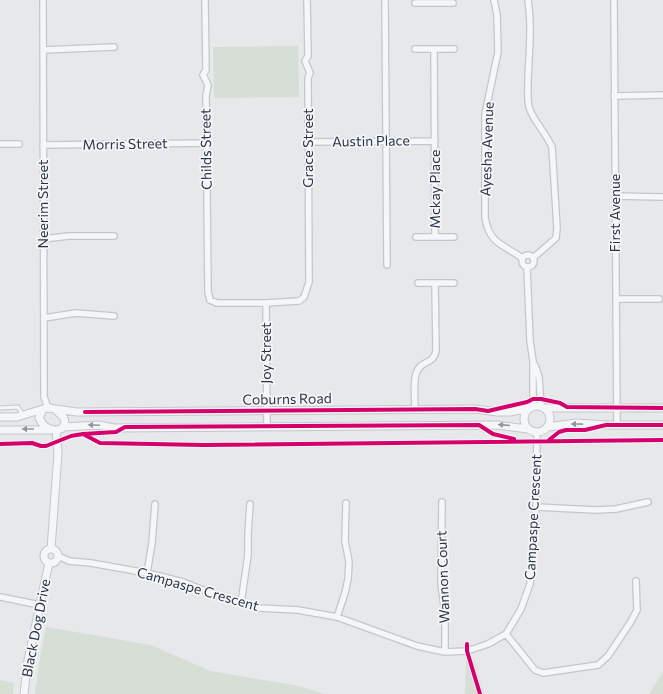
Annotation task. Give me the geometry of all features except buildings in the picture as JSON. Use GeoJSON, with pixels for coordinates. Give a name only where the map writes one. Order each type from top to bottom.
{"type":"FeatureCollection","features":[{"type":"Feature","properties":{"kind":"street","name":"Neerim Street"},"geometry":{"type":"LineString","coordinates":[[43,0],[45,408]]}},
{"type":"Feature","properties":{"kind":"street","name":"Childs Street"},"geometry":{"type":"LineString","coordinates":[[205,0],[206,70],[203,75],[208,85],[206,96],[208,292],[210,300],[217,302],[266,303]]}},
{"type":"Feature","properties":{"kind":"street","name":"Grace Street"},"geometry":{"type":"LineString","coordinates":[[266,303],[299,301],[304,297],[309,282],[308,78],[310,73],[305,61],[308,56],[307,0]]}},
{"type":"Feature","properties":{"kind":"street"},"geometry":{"type":"LineString","coordinates":[[385,0],[387,265]]}},
{"type":"Feature","properties":{"kind":"street","name":"Ayesha Avenue"},"geometry":{"type":"LineString","coordinates":[[494,0],[497,15],[498,52],[485,114],[485,217],[486,227],[491,236],[498,243],[522,258],[522,264],[527,267],[530,341],[533,361],[531,407]]}},
{"type":"Feature","properties":{"kind":"street"},"geometry":{"type":"LineString","coordinates":[[527,267],[532,265],[534,262],[533,258],[556,238],[557,228],[552,147],[549,139],[529,109],[529,57],[531,40],[528,0]]}},
{"type":"Feature","properties":{"kind":"street","name":"First Avenue"},"geometry":{"type":"LineString","coordinates":[[614,0],[617,425]]}},
{"type":"Feature","properties":{"kind":"street"},"geometry":{"type":"LineString","coordinates":[[415,3],[434,1],[454,3]]}},
{"type":"Feature","properties":{"kind":"street"},"geometry":{"type":"LineString","coordinates":[[43,50],[114,47]]}},
{"type":"Feature","properties":{"kind":"street"},"geometry":{"type":"LineString","coordinates":[[415,49],[454,49]]}},
{"type":"Feature","properties":{"kind":"street","name":"Mckay Place"},"geometry":{"type":"LineString","coordinates":[[434,49],[436,237]]}},
{"type":"Feature","properties":{"kind":"street"},"geometry":{"type":"LineString","coordinates":[[614,96],[663,95]]}},
{"type":"Feature","properties":{"kind":"street","name":"Austin Place"},"geometry":{"type":"LineString","coordinates":[[308,142],[435,141]]}},
{"type":"Feature","properties":{"kind":"street","name":"Morris Street"},"geometry":{"type":"LineString","coordinates":[[43,145],[207,143]]}},
{"type":"Feature","properties":{"kind":"street"},"geometry":{"type":"LineString","coordinates":[[0,144],[19,144]]}},
{"type":"Feature","properties":{"kind":"street"},"geometry":{"type":"LineString","coordinates":[[615,196],[663,196]]}},
{"type":"Feature","properties":{"kind":"street"},"geometry":{"type":"LineString","coordinates":[[43,239],[69,236],[114,236]]}},
{"type":"Feature","properties":{"kind":"street","name":"Mckay Place"},"geometry":{"type":"LineString","coordinates":[[416,238],[454,237]]}},
{"type":"Feature","properties":{"kind":"street"},"geometry":{"type":"LineString","coordinates":[[522,258],[528,255],[533,258]]}},
{"type":"Feature","properties":{"kind":"street"},"geometry":{"type":"LineString","coordinates":[[418,283],[454,283]]}},
{"type":"Feature","properties":{"kind":"street"},"geometry":{"type":"LineString","coordinates":[[415,409],[416,374],[420,367],[432,360],[436,351],[435,283]]}},
{"type":"Feature","properties":{"kind":"street"},"geometry":{"type":"LineString","coordinates":[[616,299],[659,299]]}},
{"type":"Feature","properties":{"kind":"street","name":"Joy Street"},"geometry":{"type":"LineString","coordinates":[[266,303],[267,427]]}},
{"type":"Feature","properties":{"kind":"street"},"geometry":{"type":"LineString","coordinates":[[44,318],[76,313],[114,316]]}},
{"type":"Feature","properties":{"kind":"street","name":"Ayesha Avenue"},"geometry":{"type":"LineString","coordinates":[[533,361],[539,377],[543,407]]}},
{"type":"Feature","properties":{"kind":"street"},"geometry":{"type":"LineString","coordinates":[[663,408],[531,407],[526,412],[524,421],[528,429],[537,432],[545,430],[548,427],[576,423],[663,425]]}},
{"type":"Feature","properties":{"kind":"street","name":"Coburns Road"},"geometry":{"type":"LineString","coordinates":[[56,410],[77,412],[475,409],[510,412],[531,407]]}},
{"type":"Feature","properties":{"kind":"street"},"geometry":{"type":"LineString","coordinates":[[543,407],[550,414],[551,419],[548,427]]}},
{"type":"Feature","properties":{"kind":"street"},"geometry":{"type":"LineString","coordinates":[[45,408],[39,418],[42,424],[57,429]]}},
{"type":"Feature","properties":{"kind":"street"},"geometry":{"type":"LineString","coordinates":[[0,417],[23,416],[45,408],[56,410],[64,418],[64,424],[57,429]]}},
{"type":"Feature","properties":{"kind":"street","name":"Coburns Road"},"geometry":{"type":"LineString","coordinates":[[0,430],[57,429],[99,425],[114,428],[497,425],[528,429]]}},
{"type":"Feature","properties":{"kind":"street"},"geometry":{"type":"LineString","coordinates":[[51,549],[58,453],[57,429]]}},
{"type":"Feature","properties":{"kind":"street","name":"Campaspe Crescent"},"geometry":{"type":"LineString","coordinates":[[58,556],[69,561],[147,573],[183,582],[258,608],[298,610],[337,617],[417,646],[445,652],[467,651],[488,644],[506,634],[521,609],[530,584],[536,508],[537,432]]}},
{"type":"Feature","properties":{"kind":"street","name":"Wannon Court"},"geometry":{"type":"LineString","coordinates":[[442,502],[441,583],[445,614],[445,652]]}},
{"type":"Feature","properties":{"kind":"street"},"geometry":{"type":"LineString","coordinates":[[536,508],[596,510],[616,509],[648,502]]}},
{"type":"Feature","properties":{"kind":"street"},"geometry":{"type":"LineString","coordinates":[[337,617],[345,594],[348,579],[349,562],[345,541],[346,503]]}},
{"type":"Feature","properties":{"kind":"street"},"geometry":{"type":"LineString","coordinates":[[147,573],[152,543],[155,504]]}},
{"type":"Feature","properties":{"kind":"street"},"geometry":{"type":"LineString","coordinates":[[241,603],[248,555],[250,504]]}},
{"type":"Feature","properties":{"kind":"street"},"geometry":{"type":"LineString","coordinates":[[51,549],[55,550],[58,556],[55,561],[49,563],[44,558],[44,553],[51,549]]}},
{"type":"Feature","properties":{"kind":"street","name":"Black Dog Drive"},"geometry":{"type":"LineString","coordinates":[[24,694],[28,660],[49,563]]}},
{"type":"Feature","properties":{"kind":"street"},"geometry":{"type":"LineString","coordinates":[[506,634],[535,670],[543,673],[598,665],[608,656],[637,610],[636,582]]}},
{"type":"Feature","properties":{"kind":"street"},"geometry":{"type":"LineString","coordinates":[[0,597],[40,605]]}},
{"type":"Feature","properties":{"kind":"lane"},"geometry":{"type":"LineString","coordinates":[[0,408],[18,407],[23,416]]}},
{"type":"Feature","properties":{"kind":"shaded area"},"geometry":{"type":"Polygon","coordinates":[[[298,46],[299,97],[214,98],[213,47],[298,46]]]}},
{"type":"Feature","properties":{"kind":"shaded area"},"geometry":{"type":"Polygon","coordinates":[[[46,627],[151,645],[210,671],[299,686],[324,694],[35,694],[46,627]]]}},
{"type":"Feature","properties":{"kind":"shaded area"},"geometry":{"type":"Polygon","coordinates":[[[466,660],[474,660],[484,694],[465,694],[466,660]]]}},
{"type":"Feature","properties":{"kind":"shaded area"},"geometry":{"type":"Polygon","coordinates":[[[663,672],[663,694],[649,694],[663,672]]]}},
{"type":"Feature","properties":{"kind":"shaded area"},"geometry":{"type":"Polygon","coordinates":[[[0,680],[14,683],[13,694],[0,694],[0,680]]]}},
{"type":"Feature","properties":{"kind":"cycle path"},"geometry":{"type":"LineString","coordinates":[[85,412],[475,409],[488,411],[527,402],[533,399],[560,403],[567,407],[663,408]]}},
{"type":"Feature","properties":{"kind":"cycle path"},"geometry":{"type":"LineString","coordinates":[[83,434],[116,432],[125,427],[479,425],[493,434],[514,439]]}},
{"type":"Feature","properties":{"kind":"cycle path"},"geometry":{"type":"LineString","coordinates":[[549,440],[559,432],[566,430],[585,430],[606,425],[663,425]]}},
{"type":"Feature","properties":{"kind":"cycle path"},"geometry":{"type":"LineString","coordinates":[[0,444],[32,443],[46,446],[71,436],[83,434],[100,443],[203,445],[663,440]]}},
{"type":"Feature","properties":{"kind":"cycle path"},"geometry":{"type":"LineString","coordinates":[[467,644],[467,651],[480,694]]}}]}
